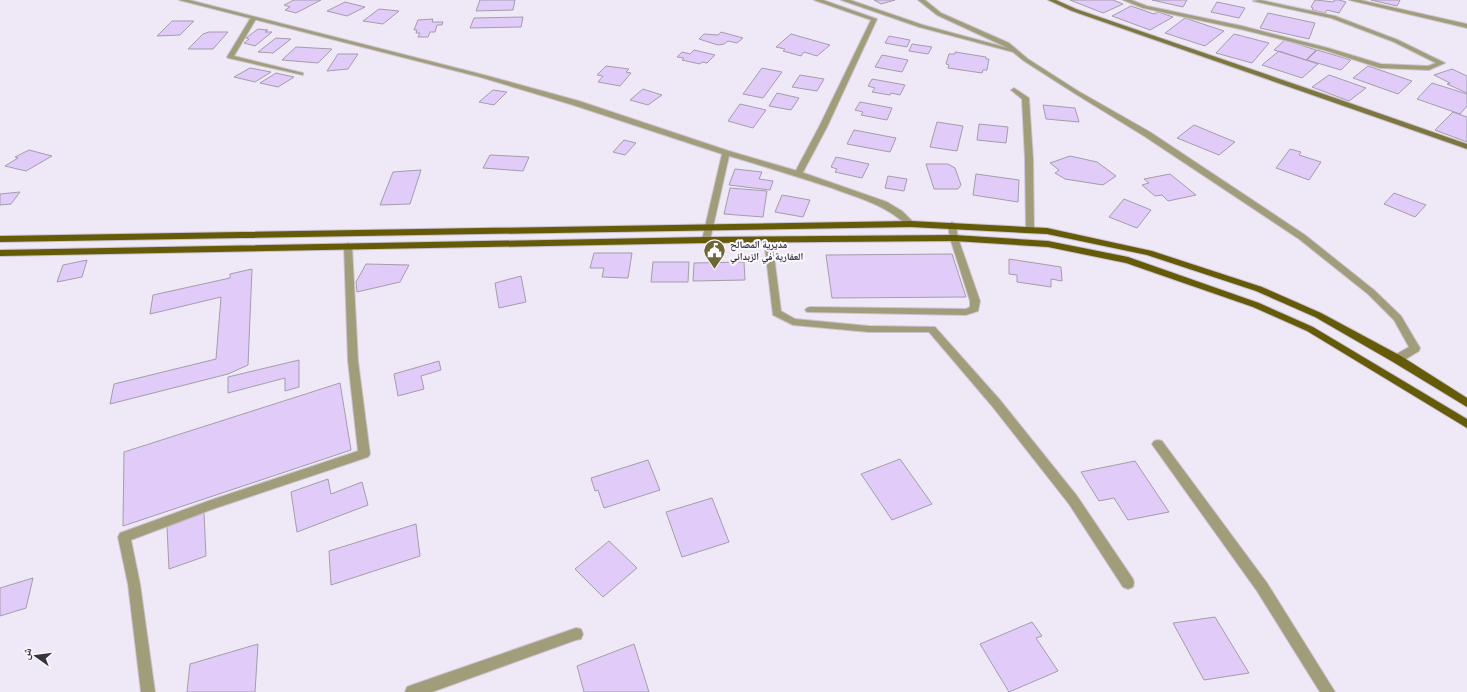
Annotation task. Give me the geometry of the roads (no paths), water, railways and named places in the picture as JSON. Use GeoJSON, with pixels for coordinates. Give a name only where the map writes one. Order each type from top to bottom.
{"type":"FeatureCollection","features":[{"type":"Feature","properties":{"kind":"main road"},"geometry":{"type":"LineString","coordinates":[[1051,0],[1074,10],[1329,97],[1467,147]]}},
{"type":"Feature","properties":{"kind":"main road"},"geometry":{"type":"LineString","coordinates":[[0,239],[911,224],[1047,231],[1149,253],[1259,289],[1318,315],[1397,359],[1467,403]]}},
{"type":"Feature","properties":{"kind":"main road"},"geometry":{"type":"LineString","coordinates":[[0,252],[706,240],[954,238],[1048,244],[1128,260],[1256,305],[1310,328],[1467,424]]}},
{"type":"Feature","properties":{"kind":"street"},"geometry":{"type":"LineString","coordinates":[[182,0],[525,87],[633,121],[726,153],[798,174],[884,204],[899,213],[911,224]]}},
{"type":"Feature","properties":{"kind":"street"},"geometry":{"type":"LineString","coordinates":[[798,174],[823,127],[874,19],[817,0]]}},
{"type":"Feature","properties":{"kind":"street"},"geometry":{"type":"LineString","coordinates":[[844,0],[921,26],[1019,53]]}},
{"type":"Feature","properties":{"kind":"street"},"geometry":{"type":"LineString","coordinates":[[921,0],[939,14],[1007,44],[1026,60],[1076,92],[1147,134],[1291,230],[1371,292],[1398,318],[1415,348],[1397,359]]}},
{"type":"Feature","properties":{"kind":"street"},"geometry":{"type":"LineString","coordinates":[[1126,0],[1145,7],[1240,27],[1326,49],[1380,66],[1429,68],[1442,63],[1396,41],[1333,17],[1257,0]]}},
{"type":"Feature","properties":{"kind":"street"},"geometry":{"type":"LineString","coordinates":[[1352,0],[1467,26]]}},
{"type":"Feature","properties":{"kind":"street"},"geometry":{"type":"LineString","coordinates":[[253,19],[230,56],[300,74]]}},
{"type":"Feature","properties":{"kind":"street"},"geometry":{"type":"LineString","coordinates":[[1014,90],[1025,98],[1030,181],[1030,230]]}},
{"type":"Feature","properties":{"kind":"street"},"geometry":{"type":"LineString","coordinates":[[706,240],[726,153]]}},
{"type":"Feature","properties":{"kind":"street"},"geometry":{"type":"LineString","coordinates":[[810,310],[966,312],[974,309],[975,301],[954,238],[952,225]]}},
{"type":"Feature","properties":{"kind":"street"},"geometry":{"type":"LineString","coordinates":[[768,240],[776,313],[793,322],[869,329],[932,329],[996,403],[1073,500],[1128,583]]}},
{"type":"Feature","properties":{"kind":"street"},"geometry":{"type":"LineString","coordinates":[[148,692],[134,584],[124,537],[211,505],[364,454],[353,361],[348,246]]}},
{"type":"Feature","properties":{"kind":"street"},"geometry":{"type":"LineString","coordinates":[[1158,444],[1262,587],[1328,692]]}},
{"type":"Feature","properties":{"kind":"street"},"geometry":{"type":"LineString","coordinates":[[412,692],[576,634]]}},
{"type":"Feature","properties":{"kind":"place","name":"مديرية المصالح العقارية في الزبداني"},"geometry":{"type":"Point","coordinates":[715,270]}}]}
